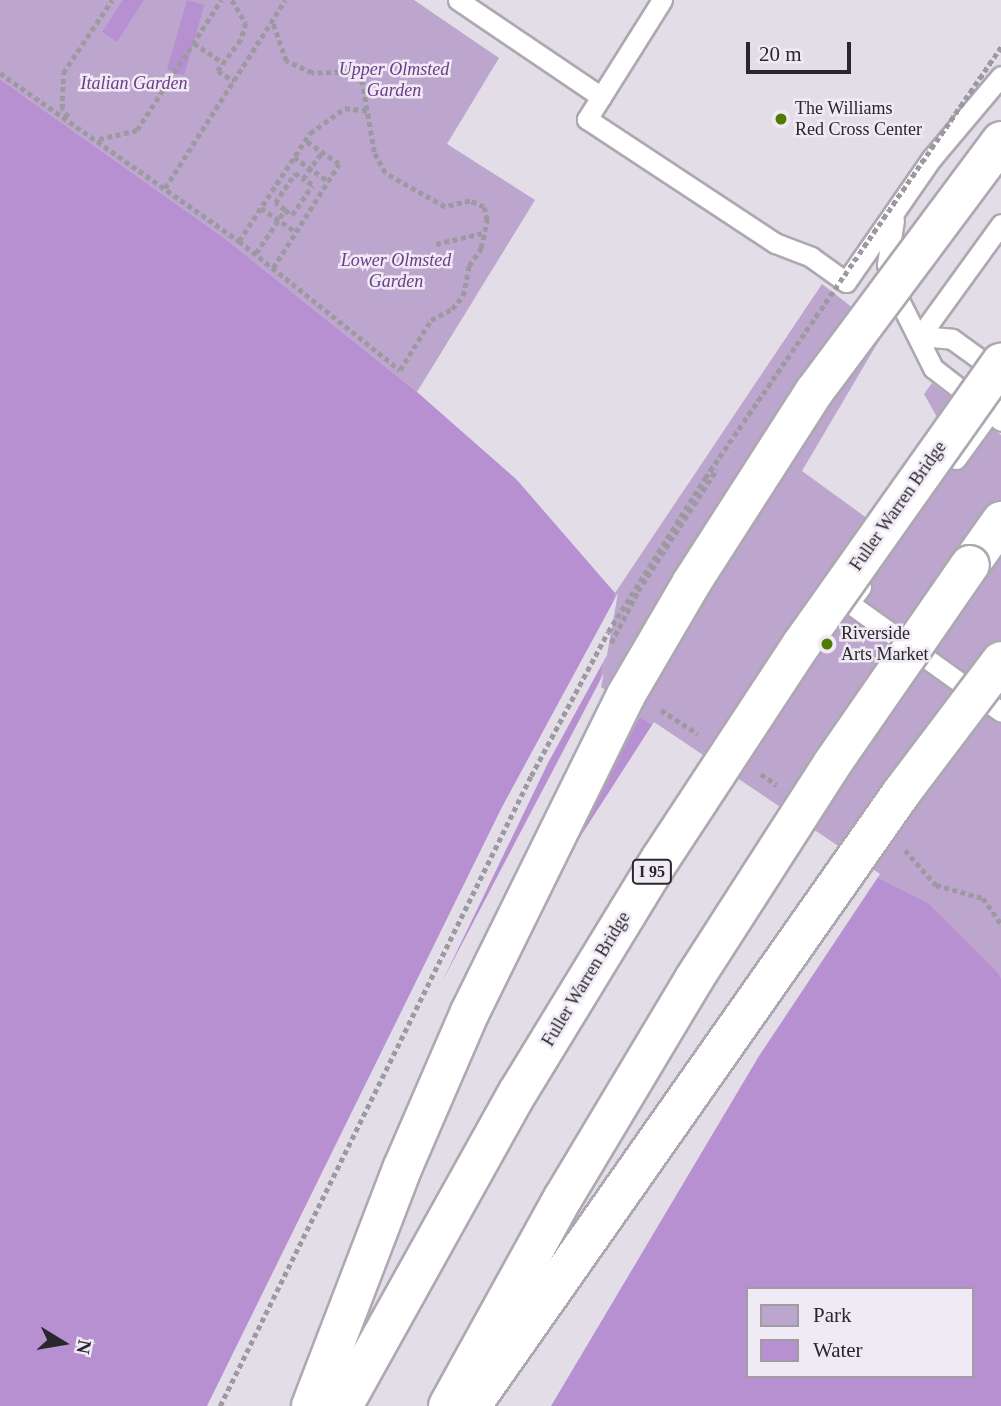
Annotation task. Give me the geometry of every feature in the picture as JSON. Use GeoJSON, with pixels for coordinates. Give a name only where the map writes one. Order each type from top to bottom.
{"type":"FeatureCollection","features":[{"type":"Feature","properties":{"kind":"highway"},"geometry":{"type":"LineString","coordinates":[[310,1406],[397,1181],[470,1012],[626,695],[717,541],[814,392],[1001,141]]}},
{"type":"Feature","properties":{"kind":"highway","name":"Fuller Warren Bridge"},"geometry":{"type":"LineString","coordinates":[[343,1406],[518,1092],[661,858],[801,645],[1001,363]]}},
{"type":"Feature","properties":{"kind":"highway"},"geometry":{"type":"LineString","coordinates":[[448,1406],[557,1209],[694,979],[832,764],[1001,521]]}},
{"type":"Feature","properties":{"kind":"highway"},"geometry":{"type":"LineString","coordinates":[[470,1406],[902,792],[1001,661]]}},
{"type":"Feature","properties":{"kind":"lane"},"geometry":{"type":"LineString","coordinates":[[458,0],[601,97]]}},
{"type":"Feature","properties":{"kind":"lane"},"geometry":{"type":"LineString","coordinates":[[662,0],[587,119],[775,243],[811,257],[846,282],[946,139],[1001,76]]}},
{"type":"Feature","properties":{"kind":"lane"},"geometry":{"type":"LineString","coordinates":[[903,200],[892,225],[887,264],[899,303],[920,336],[933,368],[997,410],[849,603],[1001,712]]}},
{"type":"Feature","properties":{"kind":"lane"},"geometry":{"type":"LineString","coordinates":[[920,336],[1001,224]]}},
{"type":"Feature","properties":{"kind":"lane"},"geometry":{"type":"LineString","coordinates":[[920,336],[953,340],[1001,375]]}},
{"type":"Feature","properties":{"kind":"path"},"geometry":{"type":"LineString","coordinates":[[70,120],[62,110],[63,73],[112,0]]}},
{"type":"Feature","properties":{"kind":"path"},"geometry":{"type":"LineString","coordinates":[[97,139],[137,130],[221,0]]}},
{"type":"Feature","properties":{"kind":"path"},"geometry":{"type":"LineString","coordinates":[[232,0],[246,23],[218,71],[234,81]]}},
{"type":"Feature","properties":{"kind":"path"},"geometry":{"type":"LineString","coordinates":[[165,188],[272,21],[282,1]]}},
{"type":"Feature","properties":{"kind":"path"},"geometry":{"type":"LineString","coordinates":[[0,73],[239,241],[400,370],[431,320],[452,309],[463,296],[469,266],[481,248],[482,233],[487,220],[484,207],[470,201],[445,207],[385,173],[374,152],[362,82],[348,72],[312,73],[286,61],[272,21]]}},
{"type":"Feature","properties":{"kind":"path"},"geometry":{"type":"LineString","coordinates":[[194,43],[224,63]]}},
{"type":"Feature","properties":{"kind":"path"},"geometry":{"type":"LineString","coordinates":[[239,241],[304,141],[345,108],[369,111]]}},
{"type":"Feature","properties":{"kind":"path"},"geometry":{"type":"LineString","coordinates":[[273,268],[339,164],[304,141]]}},
{"type":"Feature","properties":{"kind":"path"},"geometry":{"type":"LineString","coordinates":[[303,178],[321,153]]}},
{"type":"Feature","properties":{"kind":"path"},"geometry":{"type":"LineString","coordinates":[[294,157],[328,181]]}},
{"type":"Feature","properties":{"kind":"path"},"geometry":{"type":"LineString","coordinates":[[295,173],[312,186],[292,215],[285,210],[275,203],[295,173]]}},
{"type":"Feature","properties":{"kind":"path"},"geometry":{"type":"LineString","coordinates":[[261,208],[296,232]]}},
{"type":"Feature","properties":{"kind":"path"},"geometry":{"type":"LineString","coordinates":[[256,254],[285,210]]}},
{"type":"Feature","properties":{"kind":"path"},"geometry":{"type":"LineString","coordinates":[[436,244],[482,233]]}},
{"type":"Feature","properties":{"kind":"green space"},"geometry":{"type":"Polygon","coordinates":[[[0,0],[414,0],[499,58],[447,144],[535,200],[417,392],[223,237],[0,79],[0,0]]]}},
{"type":"Feature","properties":{"kind":"green space"},"geometry":{"type":"Polygon","coordinates":[[[822,284],[884,332],[802,471],[886,532],[942,426],[924,394],[932,383],[1001,435],[1001,978],[927,902],[879,878],[597,689],[615,593],[822,284]]]}},
{"type":"Feature","properties":{"kind":"water"},"geometry":{"type":"Polygon","coordinates":[[[123,0],[144,0],[117,42],[102,32],[123,0]]]}},
{"type":"Feature","properties":{"kind":"water"},"geometry":{"type":"Polygon","coordinates":[[[187,0],[204,5],[184,75],[167,70],[187,0]]]}},
{"type":"Feature","properties":{"kind":"water"},"geometry":{"type":"Polygon","coordinates":[[[0,79],[223,237],[417,392],[517,480],[615,593],[598,689],[879,878],[927,902],[996,971],[1001,978],[1001,1406],[0,1406],[0,79]]]}},
{"type":"Feature","properties":{"kind":"pier"},"geometry":{"type":"Polygon","coordinates":[[[618,593],[607,655],[548,763],[442,982],[604,673],[601,687],[641,714],[571,851],[654,722],[880,874],[759,1056],[551,1406],[207,1406],[502,807],[618,593]]]}},
{"type":"Feature","properties":{"kind":"place","name":"The Williams Red Cross Center"},"geometry":{"type":"Point","coordinates":[781,119]}},
{"type":"Feature","properties":{"kind":"place","name":"Riverside Arts Market"},"geometry":{"type":"Point","coordinates":[827,644]}},
{"type":"Feature","properties":{"kind":"park label","name":"Upper Olmsted Garden"},"geometry":{"type":"Point","coordinates":[394,80]}},
{"type":"Feature","properties":{"kind":"park label","name":"Italian Garden"},"geometry":{"type":"Point","coordinates":[134,83]}},
{"type":"Feature","properties":{"kind":"park label","name":"Lower Olmsted Garden"},"geometry":{"type":"Point","coordinates":[396,271]}}]}
